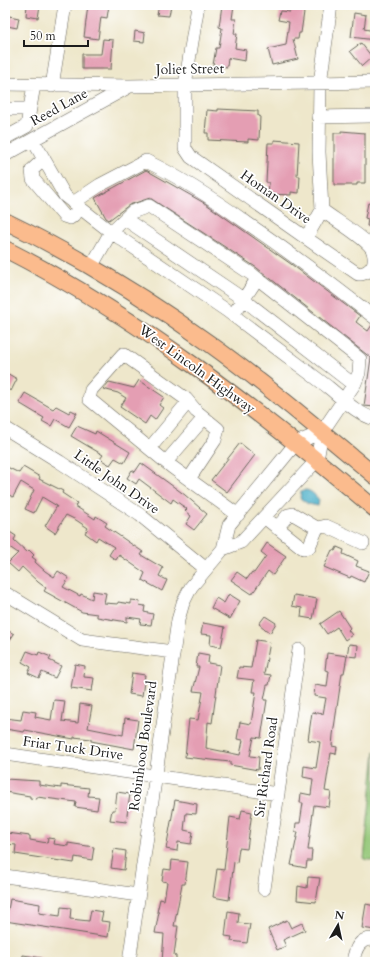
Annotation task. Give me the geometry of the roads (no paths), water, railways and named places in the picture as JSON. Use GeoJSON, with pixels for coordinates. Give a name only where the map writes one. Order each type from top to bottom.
{"type":"FeatureCollection","features":[{"type":"Feature","properties":{"kind":"main road","name":"West Lincoln Highway"},"geometry":{"type":"LineString","coordinates":[[5,221],[38,237],[91,267],[158,308],[210,344],[322,432],[375,476]]}},
{"type":"Feature","properties":{"kind":"main road","name":"West Lincoln Highway"},"geometry":{"type":"LineString","coordinates":[[5,249],[108,306],[169,347],[243,401],[375,509]]}},
{"type":"Feature","properties":{"kind":"street"},"geometry":{"type":"LineString","coordinates":[[52,86],[64,5]]}},
{"type":"Feature","properties":{"kind":"street","name":"Homan Drive"},"geometry":{"type":"LineString","coordinates":[[198,5],[185,85],[185,148],[191,157],[306,238],[322,210],[318,117],[320,83],[331,5]]}},
{"type":"Feature","properties":{"kind":"street","name":"Joliet Street"},"geometry":{"type":"LineString","coordinates":[[5,84],[34,86],[129,86],[375,82]]}},
{"type":"Feature","properties":{"kind":"street"},"geometry":{"type":"LineString","coordinates":[[5,138],[27,126],[34,86]]}},
{"type":"Feature","properties":{"kind":"street","name":"Reed Lane"},"geometry":{"type":"LineString","coordinates":[[5,155],[129,86]]}},
{"type":"Feature","properties":{"kind":"street"},"geometry":{"type":"LineString","coordinates":[[5,109],[29,109]]}},
{"type":"Feature","properties":{"kind":"street"},"geometry":{"type":"LineString","coordinates":[[318,117],[371,116]]}},
{"type":"Feature","properties":{"kind":"street"},"geometry":{"type":"LineString","coordinates":[[33,140],[65,196],[77,206],[111,232],[232,315],[359,412],[375,420]]}},
{"type":"Feature","properties":{"kind":"street"},"geometry":{"type":"LineString","coordinates":[[44,159],[32,170],[33,179],[64,216],[70,218],[77,206],[100,185],[146,161],[166,170],[222,205],[308,264],[375,318]]}},
{"type":"Feature","properties":{"kind":"street"},"geometry":{"type":"LineString","coordinates":[[91,267],[111,232],[132,212],[149,206],[257,279],[360,359],[359,373],[354,384],[322,432],[317,460]]}},
{"type":"Feature","properties":{"kind":"street"},"geometry":{"type":"LineString","coordinates":[[306,238],[358,274],[371,269],[374,263],[372,249],[365,242],[322,210]]}},
{"type":"Feature","properties":{"kind":"street"},"geometry":{"type":"LineString","coordinates":[[125,219],[243,299],[354,384]]}},
{"type":"Feature","properties":{"kind":"street"},"geometry":{"type":"LineString","coordinates":[[232,315],[257,279]]}},
{"type":"Feature","properties":{"kind":"street"},"geometry":{"type":"LineString","coordinates":[[189,479],[215,440],[218,428],[204,418],[188,402],[123,354],[91,390],[89,399],[166,462],[189,479],[238,515]]}},
{"type":"Feature","properties":{"kind":"street"},"geometry":{"type":"LineString","coordinates":[[150,448],[188,402]]}},
{"type":"Feature","properties":{"kind":"street"},"geometry":{"type":"LineString","coordinates":[[166,462],[204,418]]}},
{"type":"Feature","properties":{"kind":"street","name":"Little John Drive"},"geometry":{"type":"LineString","coordinates":[[5,428],[60,462],[140,515],[206,569]]}},
{"type":"Feature","properties":{"kind":"street","name":"Robinhood Boulevard"},"geometry":{"type":"LineString","coordinates":[[129,962],[154,776],[173,652],[183,603],[191,587],[223,549],[229,525],[296,443],[322,432]]}},
{"type":"Feature","properties":{"kind":"street","name":"Robinhood Boulevard"},"geometry":{"type":"LineString","coordinates":[[223,549],[242,542],[317,460]]}},
{"type":"Feature","properties":{"kind":"street"},"geometry":{"type":"LineString","coordinates":[[277,528],[288,515],[293,514],[317,528],[326,526],[362,543]]}},
{"type":"Feature","properties":{"kind":"street"},"geometry":{"type":"LineString","coordinates":[[264,517],[303,548],[306,548],[312,544],[317,528]]}},
{"type":"Feature","properties":{"kind":"street"},"geometry":{"type":"LineString","coordinates":[[5,593],[82,640],[173,652]]}},
{"type":"Feature","properties":{"kind":"street","name":"Sir Richard Road"},"geometry":{"type":"LineString","coordinates":[[264,889],[299,650]]}},
{"type":"Feature","properties":{"kind":"street","name":"Friar Tuck Drive"},"geometry":{"type":"LineString","coordinates":[[5,754],[278,794]]}},
{"type":"Feature","properties":{"kind":"street"},"geometry":{"type":"LineString","coordinates":[[5,876],[138,895]]}},
{"type":"Feature","properties":{"kind":"street"},"geometry":{"type":"LineString","coordinates":[[353,962],[355,952],[361,941],[368,938],[375,940]]}},
{"type":"Feature","properties":{"kind":"water"},"geometry":{"type":"Polygon","coordinates":[[[305,490],[311,492],[318,498],[318,506],[308,504],[300,498],[301,492],[305,490]]]}}]}
